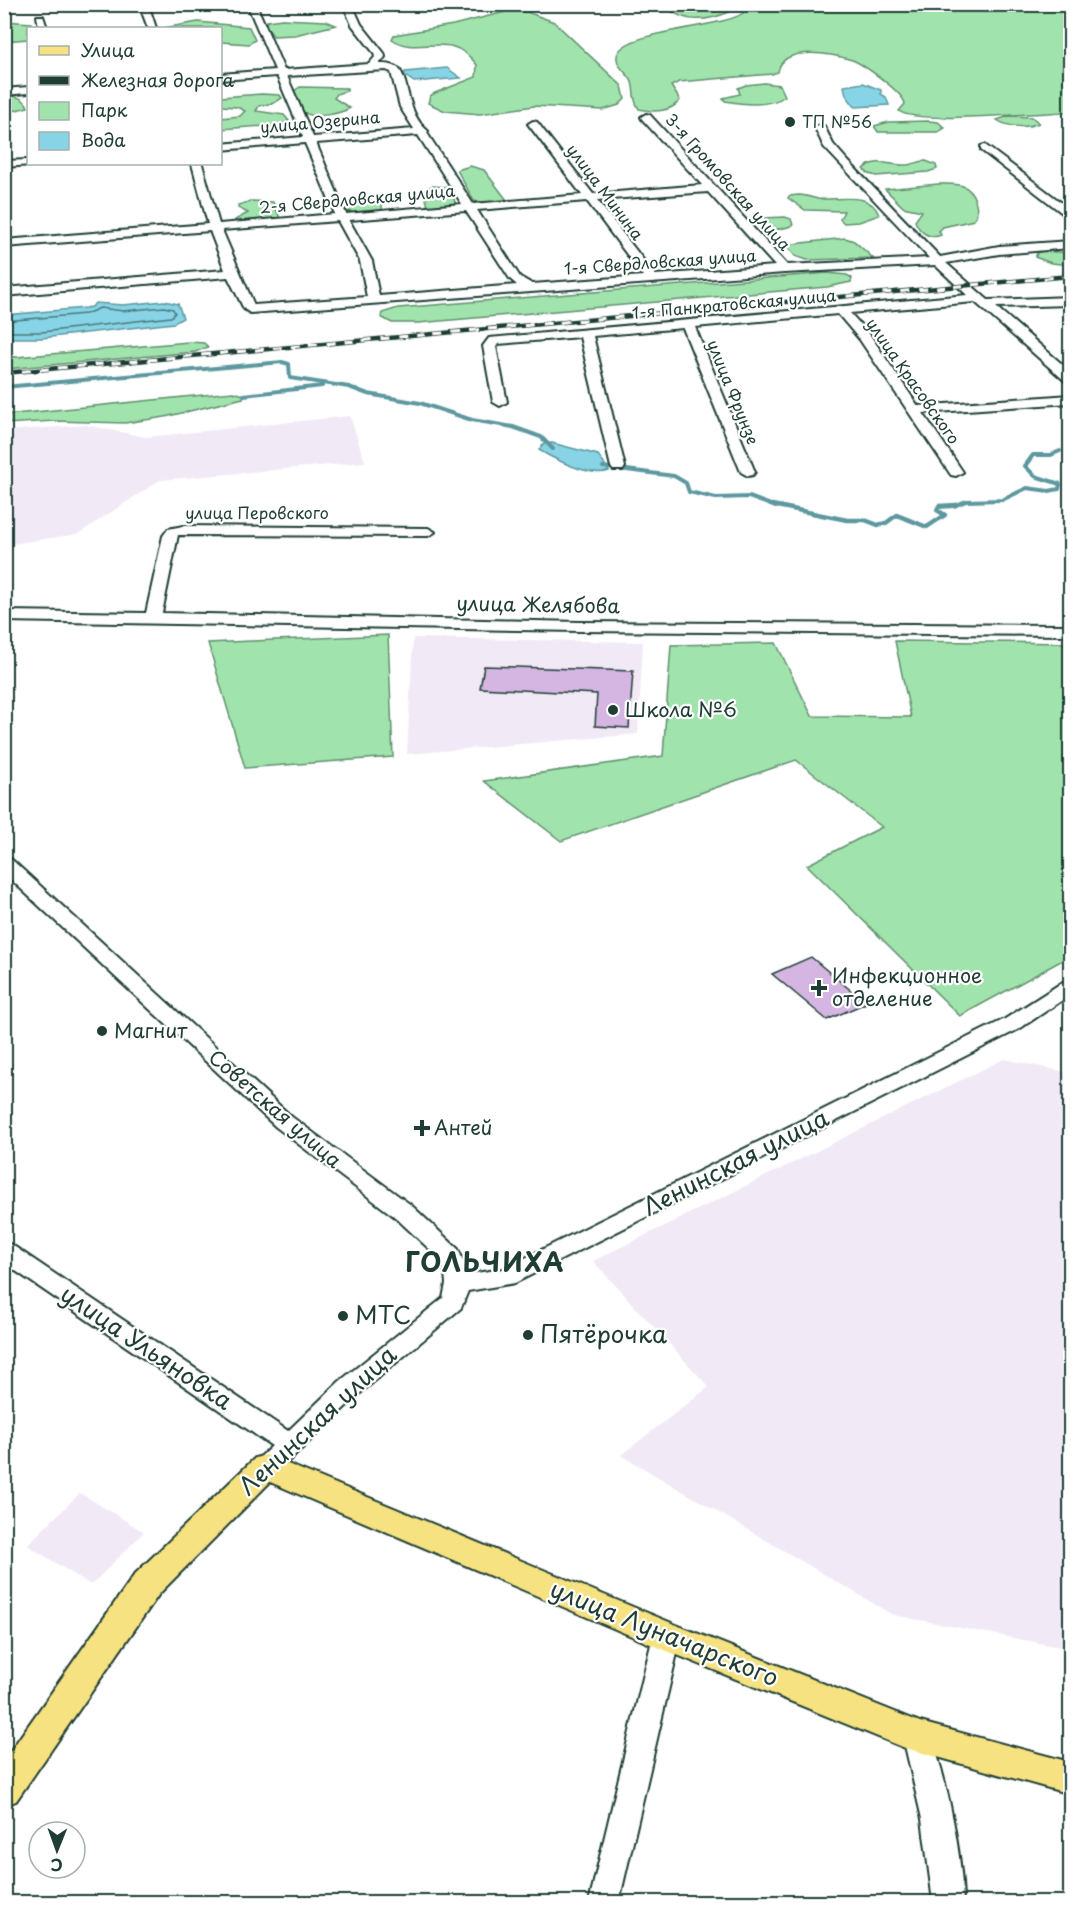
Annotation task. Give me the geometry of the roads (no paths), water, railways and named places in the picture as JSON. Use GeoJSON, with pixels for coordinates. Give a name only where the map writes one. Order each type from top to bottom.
{"type":"FeatureCollection","features":[{"type":"Feature","properties":{"kind":"main road","name":"улица Луначарского"},"geometry":{"type":"LineString","coordinates":[[266,1467],[667,1636],[917,1737],[1071,1778]]}},
{"type":"Feature","properties":{"kind":"main road","name":"Ленинская улица"},"geometry":{"type":"LineString","coordinates":[[4,1790],[147,1584],[266,1467]]}},
{"type":"Feature","properties":{"kind":"street"},"geometry":{"type":"LineString","coordinates":[[143,4],[152,27]]}},
{"type":"Feature","properties":{"kind":"street"},"geometry":{"type":"LineString","coordinates":[[251,4],[342,217],[366,261],[374,299]]}},
{"type":"Feature","properties":{"kind":"street"},"geometry":{"type":"LineString","coordinates":[[347,4],[357,25],[379,53],[380,57],[372,67]]}},
{"type":"Feature","properties":{"kind":"street"},"geometry":{"type":"LineString","coordinates":[[40,18],[43,27]]}},
{"type":"Feature","properties":{"kind":"street"},"geometry":{"type":"LineString","coordinates":[[222,77],[372,67],[395,71],[405,107],[423,131],[516,279],[528,287]]}},
{"type":"Feature","properties":{"kind":"street"},"geometry":{"type":"LineString","coordinates":[[4,92],[27,90]]}},
{"type":"Feature","properties":{"kind":"street","name":"3-я Громовская улица"},"geometry":{"type":"LineString","coordinates":[[646,117],[784,269]]}},
{"type":"Feature","properties":{"kind":"street","name":"улица Минина"},"geometry":{"type":"LineString","coordinates":[[533,124],[652,279]]}},
{"type":"Feature","properties":{"kind":"street"},"geometry":{"type":"LineString","coordinates":[[820,128],[828,145],[843,162],[963,286],[1071,378]]}},
{"type":"Feature","properties":{"kind":"street","name":"улица Озерина"},"geometry":{"type":"LineString","coordinates":[[222,147],[423,131]]}},
{"type":"Feature","properties":{"kind":"street"},"geometry":{"type":"LineString","coordinates":[[985,148],[1071,214]]}},
{"type":"Feature","properties":{"kind":"street"},"geometry":{"type":"LineString","coordinates":[[4,164],[27,163]]}},
{"type":"Feature","properties":{"kind":"street"},"geometry":{"type":"LineString","coordinates":[[4,292],[230,273],[197,165]]}},
{"type":"Feature","properties":{"kind":"street","name":"2-я Свердловская улица"},"geometry":{"type":"LineString","coordinates":[[4,244],[712,188]]}},
{"type":"Feature","properties":{"kind":"street","name":"1-я Свердловская улица"},"geometry":{"type":"LineString","coordinates":[[230,273],[250,309],[528,287],[939,260],[999,250],[1071,244]]}},
{"type":"Feature","properties":{"kind":"street","name":"1-я Панкратовская улица"},"geometry":{"type":"LineString","coordinates":[[500,402],[489,346],[494,341],[841,310],[982,301],[1071,301]]}},
{"type":"Feature","properties":{"kind":"street","name":"улица Красовского"},"geometry":{"type":"LineString","coordinates":[[841,310],[865,338],[956,472]]}},
{"type":"Feature","properties":{"kind":"street","name":"улица Фрунзе"},"geometry":{"type":"LineString","coordinates":[[688,325],[748,472]]}},
{"type":"Feature","properties":{"kind":"street"},"geometry":{"type":"LineString","coordinates":[[586,334],[618,467]]}},
{"type":"Feature","properties":{"kind":"street"},"geometry":{"type":"LineString","coordinates":[[915,410],[1071,399]]}},
{"type":"Feature","properties":{"kind":"street","name":"улица Перовского"},"geometry":{"type":"LineString","coordinates":[[153,616],[170,536],[173,532],[183,530],[428,532]]}},
{"type":"Feature","properties":{"kind":"street","name":"улица Желябова"},"geometry":{"type":"LineString","coordinates":[[4,616],[153,616],[449,624],[1071,630]]}},
{"type":"Feature","properties":{"kind":"street","name":"Советская улица"},"geometry":{"type":"LineString","coordinates":[[4,863],[284,1122],[403,1211],[450,1255],[457,1272],[458,1284]]}},
{"type":"Feature","properties":{"kind":"street","name":"Ленинская улица"},"geometry":{"type":"LineString","coordinates":[[266,1467],[357,1381],[453,1302],[458,1284],[507,1277],[1012,1024],[1071,986]]}},
{"type":"Feature","properties":{"kind":"street","name":"улица Ульяновка"},"geometry":{"type":"LineString","coordinates":[[4,1251],[289,1444]]}},
{"type":"Feature","properties":{"kind":"street"},"geometry":{"type":"LineString","coordinates":[[603,1902],[667,1636]]}},
{"type":"Feature","properties":{"kind":"street"},"geometry":{"type":"LineString","coordinates":[[917,1737],[934,1797],[946,1873],[948,1902]]}},
{"type":"Feature","properties":{"kind":"water"},"geometry":{"type":"Polygon","coordinates":[[[447,68],[461,78],[414,82],[404,75],[405,72],[447,68]]]}},
{"type":"Feature","properties":{"kind":"water"},"geometry":{"type":"Polygon","coordinates":[[[863,83],[881,90],[881,94],[886,97],[889,105],[855,107],[846,95],[844,86],[863,83]]]}},
{"type":"Feature","properties":{"kind":"water"},"geometry":{"type":"Polygon","coordinates":[[[164,301],[178,304],[183,318],[174,323],[42,338],[5,338],[5,315],[85,308],[92,307],[95,303],[123,305],[164,301]]]}},
{"type":"Feature","properties":{"kind":"water"},"geometry":{"type":"Polygon","coordinates":[[[552,443],[598,455],[609,471],[583,470],[539,450],[543,444],[552,443]]]}},
{"type":"Feature","properties":{"kind":"waterway"},"geometry":{"type":"LineString","coordinates":[[4,387],[282,362],[289,364],[290,378],[349,387],[368,394],[420,403],[472,420],[513,427],[541,437],[553,449]]}},
{"type":"Feature","properties":{"kind":"waterway"},"geometry":{"type":"LineString","coordinates":[[244,395],[322,386]]}},
{"type":"Feature","properties":{"kind":"waterway"},"geometry":{"type":"LineString","coordinates":[[939,507],[954,506],[966,501],[1002,500],[1027,488],[1049,491],[1059,489],[1060,484],[1035,476],[1025,466],[1033,455],[1051,455],[1060,451]]}},
{"type":"Feature","properties":{"kind":"waterway"},"geometry":{"type":"LineString","coordinates":[[603,467],[674,476],[686,483],[689,492],[716,498],[749,497],[776,507]]}},
{"type":"Feature","properties":{"kind":"waterway"},"geometry":{"type":"LineString","coordinates":[[772,505],[847,520],[865,520],[878,525],[886,523],[897,515],[927,527],[945,515],[937,510],[939,506],[956,505]]}},
{"type":"Feature","properties":{"kind":"railway"},"geometry":{"type":"LineString","coordinates":[[4,373],[1070,276]]}},
{"type":"Feature","properties":{"kind":"place","name":"ТП №56"},"geometry":{"type":"Point","coordinates":[790,122]}},
{"type":"Feature","properties":{"kind":"place","name":"Школа №6"},"geometry":{"type":"Point","coordinates":[613,710]}},
{"type":"Feature","properties":{"kind":"place","name":"Инфекционное отделение"},"geometry":{"type":"Point","coordinates":[819,988]}},
{"type":"Feature","properties":{"kind":"place","name":"Магнит"},"geometry":{"type":"Point","coordinates":[102,1031]}},
{"type":"Feature","properties":{"kind":"place","name":"Антей"},"geometry":{"type":"Point","coordinates":[422,1128]}},
{"type":"Feature","properties":{"kind":"place","name":"МТС"},"geometry":{"type":"Point","coordinates":[343,1316]}},
{"type":"Feature","properties":{"kind":"place","name":"Пятёрочка"},"geometry":{"type":"Point","coordinates":[528,1335]}},
{"type":"Feature","properties":{"kind":"district","name":"ГОЛЬЧИХА"},"geometry":{"type":"Point","coordinates":[485,1263]}}]}
